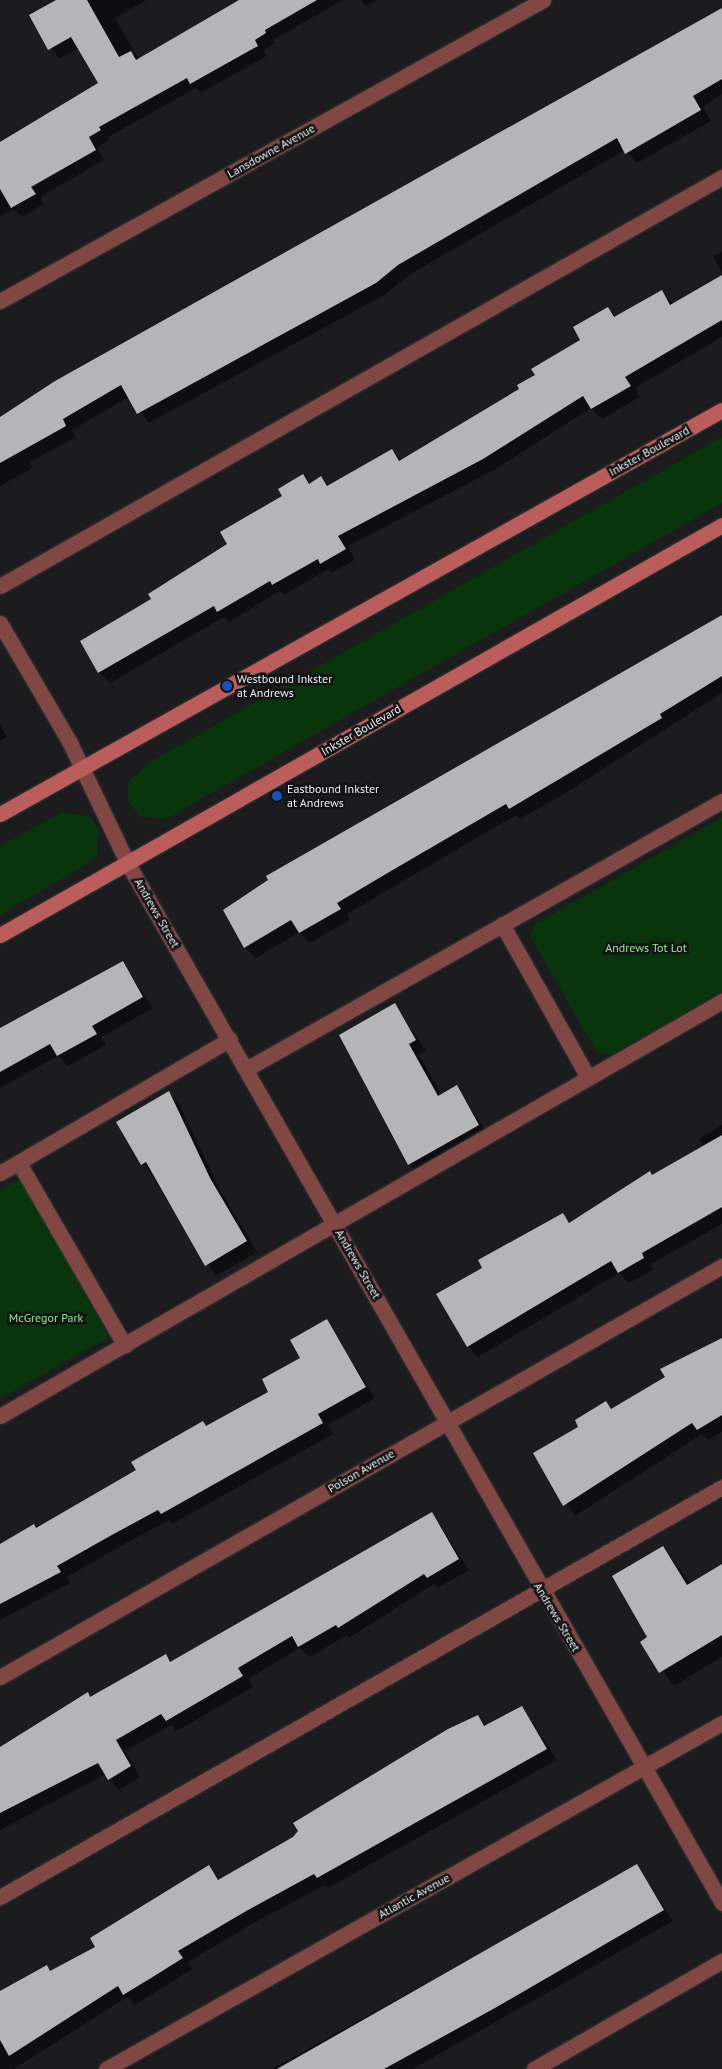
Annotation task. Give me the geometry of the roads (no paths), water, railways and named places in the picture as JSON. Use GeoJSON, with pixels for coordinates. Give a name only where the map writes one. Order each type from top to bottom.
{"type":"FeatureCollection","features":[{"type":"Feature","properties":{"kind":"main road","name":"Inkster Boulevard"},"geometry":{"type":"LineString","coordinates":[[0,814],[722,410]]}},
{"type":"Feature","properties":{"kind":"main road","name":"Inkster Boulevard"},"geometry":{"type":"LineString","coordinates":[[0,935],[128,864],[722,524]]}},
{"type":"Feature","properties":{"kind":"street","name":"Lansdowne Avenue"},"geometry":{"type":"LineString","coordinates":[[0,301],[543,0]]}},
{"type":"Feature","properties":{"kind":"street"},"geometry":{"type":"LineString","coordinates":[[0,586],[722,177]]}},
{"type":"Feature","properties":{"kind":"street","name":"Andrews Street"},"geometry":{"type":"LineString","coordinates":[[0,623],[82,767],[128,864],[248,1068],[541,1590],[646,1766],[722,1903]]}},
{"type":"Feature","properties":{"kind":"street"},"geometry":{"type":"LineString","coordinates":[[248,1068],[722,801]]}},
{"type":"Feature","properties":{"kind":"street"},"geometry":{"type":"LineString","coordinates":[[502,924],[588,1077]]}},
{"type":"Feature","properties":{"kind":"street"},"geometry":{"type":"LineString","coordinates":[[0,1416],[126,1346],[722,1001]]}},
{"type":"Feature","properties":{"kind":"street"},"geometry":{"type":"LineString","coordinates":[[0,1173],[230,1038]]}},
{"type":"Feature","properties":{"kind":"street"},"geometry":{"type":"LineString","coordinates":[[19,1162],[126,1346]]}},
{"type":"Feature","properties":{"kind":"street","name":"Polson Avenue"},"geometry":{"type":"LineString","coordinates":[[0,1676],[722,1266]]}},
{"type":"Feature","properties":{"kind":"street"},"geometry":{"type":"LineString","coordinates":[[0,1897],[722,1487]]}},
{"type":"Feature","properties":{"kind":"street","name":"Atlantic Avenue"},"geometry":{"type":"LineString","coordinates":[[106,2069],[722,1723]]}},
{"type":"Feature","properties":{"kind":"street"},"geometry":{"type":"LineString","coordinates":[[534,2069],[722,1962]]}},
{"type":"Feature","properties":{"kind":"place","name":"Westbound Inkster at Andrews"},"geometry":{"type":"Point","coordinates":[227,686]}},
{"type":"Feature","properties":{"kind":"place","name":"Eastbound Inkster at Andrews"},"geometry":{"type":"Point","coordinates":[277,796]}},
{"type":"Feature","properties":{"kind":"park label","name":"Andrews Tot Lot"},"geometry":{"type":"Point","coordinates":[646,948]}},
{"type":"Feature","properties":{"kind":"park label","name":"McGregor Park"},"geometry":{"type":"Point","coordinates":[46,1318]}}]}
